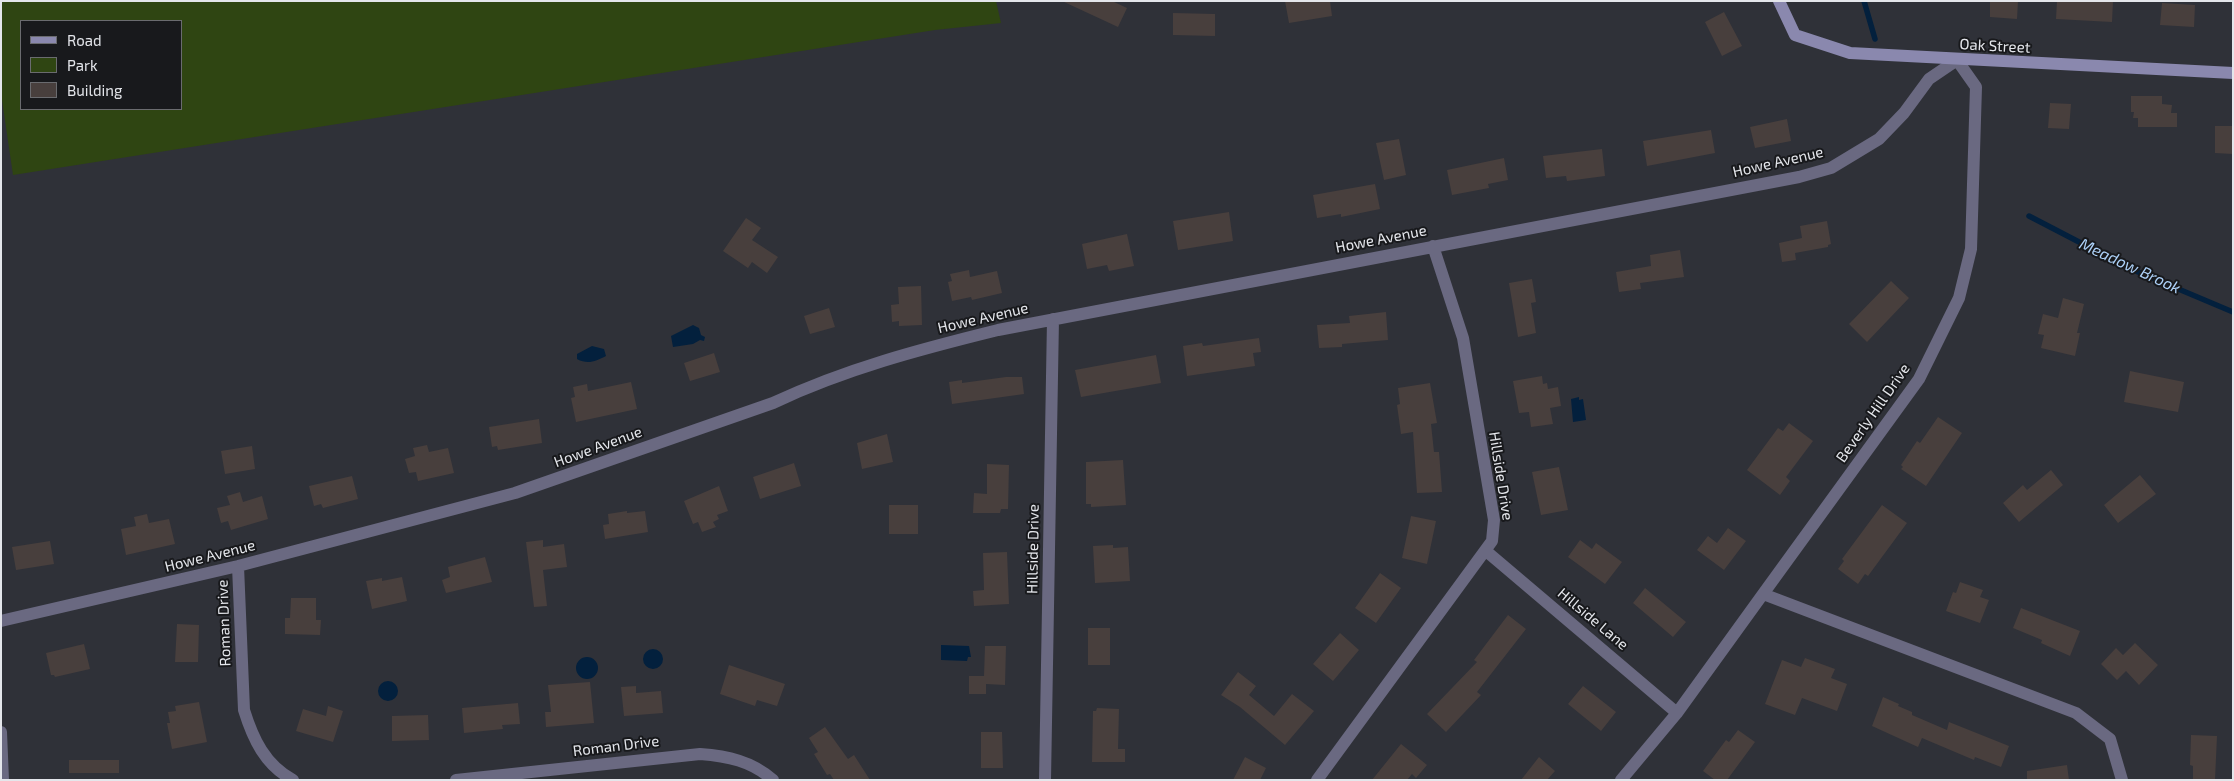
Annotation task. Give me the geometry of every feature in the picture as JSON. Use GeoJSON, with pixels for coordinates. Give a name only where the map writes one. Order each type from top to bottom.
{"type":"FeatureCollection","features":[{"type":"Feature","properties":{"kind":"street","name":"Oak Street"},"geometry":{"type":"LineString","coordinates":[[1779,1],[1795,35],[1850,53],[2233,73]]}},
{"type":"Feature","properties":{"kind":"street","name":"Howe Avenue"},"geometry":{"type":"LineString","coordinates":[[1,621],[238,566],[514,493],[773,403],[813,384],[900,355],[998,330],[1790,179],[1830,168],[1879,139],[1904,113],[1929,79],[1957,60]]}},
{"type":"Feature","properties":{"kind":"street","name":"Beverly Hill Drive"},"geometry":{"type":"LineString","coordinates":[[1622,780],[1677,712],[1919,379],[1959,298],[1971,249],[1976,87],[1957,60]]}},
{"type":"Feature","properties":{"kind":"street","name":"Hillside Drive"},"geometry":{"type":"LineString","coordinates":[[1317,780],[1492,541],[1494,520],[1463,338],[1433,246]]}},
{"type":"Feature","properties":{"kind":"street","name":"Hillside Drive"},"geometry":{"type":"LineString","coordinates":[[1045,780],[1053,319]]}},
{"type":"Feature","properties":{"kind":"street","name":"Hillside Lane"},"geometry":{"type":"LineString","coordinates":[[1486,551],[1677,712]]}},
{"type":"Feature","properties":{"kind":"street","name":"Roman Drive"},"geometry":{"type":"LineString","coordinates":[[238,566],[244,710],[250,731],[263,754],[278,770],[293,780]]}},
{"type":"Feature","properties":{"kind":"street"},"geometry":{"type":"LineString","coordinates":[[1763,594],[2076,713],[2110,739],[2122,780]]}},
{"type":"Feature","properties":{"kind":"street"},"geometry":{"type":"LineString","coordinates":[[1,732],[3,780]]}},
{"type":"Feature","properties":{"kind":"street","name":"Roman Drive"},"geometry":{"type":"LineString","coordinates":[[456,780],[700,754],[737,760],[759,769],[773,780]]}},
{"type":"Feature","properties":{"kind":"green space"},"geometry":{"type":"Polygon","coordinates":[[[1,1],[996,1],[1001,23],[935,30],[13,175],[1,93],[1,1]]]}},
{"type":"Feature","properties":{"kind":"water"},"geometry":{"type":"Polygon","coordinates":[[[693,325],[699,328],[701,335],[705,337],[704,341],[700,340],[693,344],[673,347],[671,336],[693,325]]]}},
{"type":"Feature","properties":{"kind":"water"},"geometry":{"type":"Polygon","coordinates":[[[592,346],[604,349],[606,356],[588,362],[577,359],[577,354],[592,346]]]}},
{"type":"Feature","properties":{"kind":"water"},"geometry":{"type":"Polygon","coordinates":[[[1579,397],[1579,400],[1583,399],[1586,420],[1573,422],[1571,399],[1579,397]]]}},
{"type":"Feature","properties":{"kind":"water"},"geometry":{"type":"Polygon","coordinates":[[[941,645],[969,646],[971,657],[968,657],[967,661],[941,660],[941,645]]]}},
{"type":"Feature","properties":{"kind":"water"},"geometry":{"type":"Polygon","coordinates":[[[653,649],[660,652],[663,659],[660,666],[653,669],[646,666],[643,659],[646,652],[653,649]]]}},
{"type":"Feature","properties":{"kind":"water"},"geometry":{"type":"Polygon","coordinates":[[[587,657],[595,660],[598,668],[595,676],[587,679],[579,676],[576,668],[579,660],[587,657]]]}},
{"type":"Feature","properties":{"kind":"water"},"geometry":{"type":"Polygon","coordinates":[[[384,681],[392,681],[398,687],[398,695],[392,701],[384,701],[378,695],[378,687],[384,681]]]}},
{"type":"Feature","properties":{"kind":"building"},"geometry":{"type":"Polygon","coordinates":[[[1062,1],[1112,1],[1127,8],[1118,27],[1062,1]]]}},
{"type":"Feature","properties":{"kind":"building"},"geometry":{"type":"Polygon","coordinates":[[[1285,1],[1330,1],[1332,16],[1289,23],[1285,1]]]}},
{"type":"Feature","properties":{"kind":"building"},"geometry":{"type":"Polygon","coordinates":[[[1990,1],[2018,1],[2017,19],[1990,17],[1990,1]]]}},
{"type":"Feature","properties":{"kind":"building"},"geometry":{"type":"Polygon","coordinates":[[[2057,1],[2113,1],[2112,22],[2056,19],[2057,1]]]}},
{"type":"Feature","properties":{"kind":"building"},"geometry":{"type":"Polygon","coordinates":[[[2162,3],[2195,5],[2194,27],[2160,25],[2162,3]]]}},
{"type":"Feature","properties":{"kind":"building"},"geometry":{"type":"Polygon","coordinates":[[[1724,12],[1742,46],[1722,56],[1705,22],[1724,12]]]}},
{"type":"Feature","properties":{"kind":"building"},"geometry":{"type":"Polygon","coordinates":[[[1173,13],[1215,14],[1215,36],[1173,35],[1173,13]]]}},
{"type":"Feature","properties":{"kind":"building"},"geometry":{"type":"Polygon","coordinates":[[[2131,96],[2162,96],[2162,104],[2172,105],[2171,113],[2177,113],[2177,127],[2138,127],[2138,118],[2133,118],[2134,112],[2131,112],[2131,96]]]}},
{"type":"Feature","properties":{"kind":"building"},"geometry":{"type":"Polygon","coordinates":[[[2050,103],[2071,104],[2069,129],[2048,128],[2050,103]]]}},
{"type":"Feature","properties":{"kind":"building"},"geometry":{"type":"Polygon","coordinates":[[[1787,119],[1791,141],[1755,148],[1750,127],[1787,119]]]}},
{"type":"Feature","properties":{"kind":"building"},"geometry":{"type":"Polygon","coordinates":[[[2215,126],[2233,126],[2233,154],[2215,153],[2215,126]]]}},
{"type":"Feature","properties":{"kind":"building"},"geometry":{"type":"Polygon","coordinates":[[[1711,130],[1715,153],[1647,166],[1643,141],[1711,130]]]}},
{"type":"Feature","properties":{"kind":"building"},"geometry":{"type":"Polygon","coordinates":[[[1399,139],[1406,175],[1384,180],[1376,143],[1399,139]]]}},
{"type":"Feature","properties":{"kind":"building"},"geometry":{"type":"Polygon","coordinates":[[[1602,149],[1605,176],[1567,181],[1566,176],[1546,178],[1543,156],[1602,149]]]}},
{"type":"Feature","properties":{"kind":"building"},"geometry":{"type":"Polygon","coordinates":[[[1504,158],[1508,180],[1488,184],[1489,188],[1452,195],[1447,170],[1504,158]]]}},
{"type":"Feature","properties":{"kind":"building"},"geometry":{"type":"Polygon","coordinates":[[[1375,184],[1380,209],[1341,217],[1341,214],[1317,218],[1313,195],[1375,184]]]}},
{"type":"Feature","properties":{"kind":"building"},"geometry":{"type":"Polygon","coordinates":[[[1229,212],[1233,241],[1178,250],[1173,221],[1229,212]]]}},
{"type":"Feature","properties":{"kind":"building"},"geometry":{"type":"Polygon","coordinates":[[[746,218],[761,228],[752,240],[778,257],[767,273],[752,262],[748,268],[723,251],[746,218]]]}},
{"type":"Feature","properties":{"kind":"building"},"geometry":{"type":"Polygon","coordinates":[[[1827,221],[1831,244],[1828,247],[1795,253],[1796,260],[1782,262],[1779,243],[1802,238],[1800,226],[1827,221]]]}},
{"type":"Feature","properties":{"kind":"building"},"geometry":{"type":"Polygon","coordinates":[[[1127,234],[1134,266],[1109,271],[1107,265],[1087,269],[1082,244],[1127,234]]]}},
{"type":"Feature","properties":{"kind":"building"},"geometry":{"type":"Polygon","coordinates":[[[1680,250],[1684,277],[1640,283],[1641,289],[1619,292],[1616,272],[1651,266],[1650,255],[1680,250]]]}},
{"type":"Feature","properties":{"kind":"building"},"geometry":{"type":"Polygon","coordinates":[[[969,270],[970,277],[997,271],[1002,293],[972,300],[971,297],[952,301],[948,282],[952,281],[950,274],[969,270]]]}},
{"type":"Feature","properties":{"kind":"building"},"geometry":{"type":"Polygon","coordinates":[[[1532,279],[1536,302],[1531,303],[1536,333],[1518,337],[1509,283],[1532,279]]]}},
{"type":"Feature","properties":{"kind":"building"},"geometry":{"type":"Polygon","coordinates":[[[1891,281],[1909,298],[1867,342],[1849,324],[1891,281]]]}},
{"type":"Feature","properties":{"kind":"building"},"geometry":{"type":"Polygon","coordinates":[[[921,286],[922,325],[899,326],[899,321],[892,322],[891,305],[899,304],[898,287],[921,286]]]}},
{"type":"Feature","properties":{"kind":"building"},"geometry":{"type":"Polygon","coordinates":[[[2063,298],[2084,304],[2077,333],[2080,333],[2075,356],[2041,348],[2044,335],[2038,334],[2043,314],[2058,318],[2063,298]]]}},
{"type":"Feature","properties":{"kind":"building"},"geometry":{"type":"Polygon","coordinates":[[[829,308],[835,327],[810,334],[804,316],[829,308]]]}},
{"type":"Feature","properties":{"kind":"building"},"geometry":{"type":"Polygon","coordinates":[[[1386,312],[1388,340],[1342,344],[1342,347],[1319,348],[1317,325],[1350,323],[1349,316],[1386,312]]]}},
{"type":"Feature","properties":{"kind":"building"},"geometry":{"type":"Polygon","coordinates":[[[1259,338],[1261,352],[1253,353],[1255,366],[1187,376],[1183,346],[1202,343],[1203,346],[1259,338]]]}},
{"type":"Feature","properties":{"kind":"building"},"geometry":{"type":"Polygon","coordinates":[[[714,353],[720,372],[690,381],[684,363],[714,353]]]}},
{"type":"Feature","properties":{"kind":"building"},"geometry":{"type":"Polygon","coordinates":[[[1156,355],[1161,383],[1081,397],[1075,370],[1156,355]]]}},
{"type":"Feature","properties":{"kind":"building"},"geometry":{"type":"Polygon","coordinates":[[[2130,371],[2184,382],[2178,412],[2124,402],[2130,371]]]}},
{"type":"Feature","properties":{"kind":"building"},"geometry":{"type":"Polygon","coordinates":[[[1542,376],[1543,384],[1547,383],[1548,389],[1558,387],[1561,406],[1550,408],[1553,424],[1531,427],[1529,412],[1519,413],[1513,381],[1542,376]]]}},
{"type":"Feature","properties":{"kind":"building"},"geometry":{"type":"Polygon","coordinates":[[[1006,377],[1022,377],[1024,394],[952,404],[949,382],[962,380],[962,383],[1006,377]]]}},
{"type":"Feature","properties":{"kind":"building"},"geometry":{"type":"Polygon","coordinates":[[[631,382],[637,409],[576,422],[571,398],[575,397],[573,387],[587,384],[588,391],[631,382]]]}},
{"type":"Feature","properties":{"kind":"building"},"geometry":{"type":"Polygon","coordinates":[[[1430,383],[1437,423],[1431,424],[1434,452],[1439,452],[1442,492],[1417,493],[1413,432],[1401,434],[1397,405],[1400,404],[1398,388],[1430,383]]]}},
{"type":"Feature","properties":{"kind":"building"},"geometry":{"type":"Polygon","coordinates":[[[1938,417],[1962,433],[1926,486],[1901,469],[1903,467],[1901,465],[1917,441],[1920,443],[1938,417]]]}},
{"type":"Feature","properties":{"kind":"building"},"geometry":{"type":"Polygon","coordinates":[[[539,419],[542,443],[498,450],[497,446],[492,447],[489,427],[539,419]]]}},
{"type":"Feature","properties":{"kind":"building"},"geometry":{"type":"Polygon","coordinates":[[[1789,423],[1813,441],[1786,477],[1790,481],[1780,495],[1747,470],[1778,428],[1783,431],[1789,423]]]}},
{"type":"Feature","properties":{"kind":"building"},"geometry":{"type":"Polygon","coordinates":[[[887,434],[893,462],[862,469],[857,443],[887,434]]]}},
{"type":"Feature","properties":{"kind":"building"},"geometry":{"type":"Polygon","coordinates":[[[427,445],[429,452],[448,448],[454,473],[418,481],[416,472],[409,473],[405,459],[415,456],[413,448],[427,445]]]}},
{"type":"Feature","properties":{"kind":"building"},"geometry":{"type":"Polygon","coordinates":[[[252,446],[255,469],[225,474],[221,451],[252,446]]]}},
{"type":"Feature","properties":{"kind":"building"},"geometry":{"type":"Polygon","coordinates":[[[1123,460],[1126,505],[1091,507],[1091,504],[1086,504],[1086,462],[1123,460]]]}},
{"type":"Feature","properties":{"kind":"building"},"geometry":{"type":"Polygon","coordinates":[[[794,463],[801,486],[760,499],[753,477],[794,463]]]}},
{"type":"Feature","properties":{"kind":"building"},"geometry":{"type":"Polygon","coordinates":[[[987,464],[1009,465],[1008,509],[1001,509],[1000,513],[973,513],[974,493],[987,494],[987,464]]]}},
{"type":"Feature","properties":{"kind":"building"},"geometry":{"type":"Polygon","coordinates":[[[1559,467],[1568,510],[1541,515],[1532,472],[1559,467]]]}},
{"type":"Feature","properties":{"kind":"building"},"geometry":{"type":"Polygon","coordinates":[[[2051,470],[2063,485],[2019,522],[2003,503],[2023,485],[2027,490],[2051,470]]]}},
{"type":"Feature","properties":{"kind":"building"},"geometry":{"type":"Polygon","coordinates":[[[2140,475],[2156,494],[2118,523],[2104,505],[2140,475]]]}},
{"type":"Feature","properties":{"kind":"building"},"geometry":{"type":"Polygon","coordinates":[[[352,476],[358,499],[323,508],[321,504],[314,506],[309,486],[352,476]]]}},
{"type":"Feature","properties":{"kind":"building"},"geometry":{"type":"Polygon","coordinates":[[[719,486],[728,511],[717,515],[719,519],[713,522],[716,527],[702,532],[698,522],[693,524],[684,501],[719,486]]]}},
{"type":"Feature","properties":{"kind":"building"},"geometry":{"type":"Polygon","coordinates":[[[240,492],[243,502],[262,496],[268,519],[231,530],[228,521],[221,523],[217,508],[230,505],[227,496],[240,492]]]}},
{"type":"Feature","properties":{"kind":"building"},"geometry":{"type":"Polygon","coordinates":[[[889,505],[918,505],[918,534],[889,534],[889,505]]]}},
{"type":"Feature","properties":{"kind":"building"},"geometry":{"type":"Polygon","coordinates":[[[1882,505],[1907,523],[1868,576],[1865,574],[1858,584],[1838,569],[1844,561],[1842,559],[1882,505]]]}},
{"type":"Feature","properties":{"kind":"building"},"geometry":{"type":"Polygon","coordinates":[[[627,511],[627,513],[645,511],[648,532],[605,539],[603,525],[609,524],[608,514],[627,511]]]}},
{"type":"Feature","properties":{"kind":"building"},"geometry":{"type":"Polygon","coordinates":[[[147,514],[149,523],[169,519],[175,544],[126,555],[121,529],[136,526],[134,517],[147,514]]]}},
{"type":"Feature","properties":{"kind":"building"},"geometry":{"type":"Polygon","coordinates":[[[1411,516],[1436,521],[1427,564],[1402,558],[1411,516]]]}},
{"type":"Feature","properties":{"kind":"building"},"geometry":{"type":"Polygon","coordinates":[[[1728,528],[1746,541],[1724,570],[1697,550],[1708,536],[1717,543],[1728,528]]]}},
{"type":"Feature","properties":{"kind":"building"},"geometry":{"type":"Polygon","coordinates":[[[543,540],[543,547],[564,544],[567,567],[543,570],[547,606],[534,607],[526,542],[543,540]]]}},
{"type":"Feature","properties":{"kind":"building"},"geometry":{"type":"Polygon","coordinates":[[[1580,540],[1592,549],[1596,543],[1622,562],[1605,584],[1568,557],[1580,540]]]}},
{"type":"Feature","properties":{"kind":"building"},"geometry":{"type":"Polygon","coordinates":[[[50,541],[54,564],[16,570],[12,547],[50,541]]]}},
{"type":"Feature","properties":{"kind":"building"},"geometry":{"type":"Polygon","coordinates":[[[1113,545],[1113,548],[1128,547],[1130,581],[1095,583],[1093,546],[1113,545]]]}},
{"type":"Feature","properties":{"kind":"building"},"geometry":{"type":"Polygon","coordinates":[[[1007,552],[1009,604],[974,606],[973,591],[984,590],[983,553],[1007,552]]]}},
{"type":"Feature","properties":{"kind":"building"},"geometry":{"type":"Polygon","coordinates":[[[485,557],[492,582],[446,593],[442,580],[450,577],[448,567],[485,557]]]}},
{"type":"Feature","properties":{"kind":"building"},"geometry":{"type":"Polygon","coordinates":[[[1380,573],[1401,588],[1376,623],[1355,608],[1380,573]]]}},
{"type":"Feature","properties":{"kind":"building"},"geometry":{"type":"Polygon","coordinates":[[[402,577],[407,601],[372,609],[366,581],[382,578],[382,581],[402,577]]]}},
{"type":"Feature","properties":{"kind":"building"},"geometry":{"type":"Polygon","coordinates":[[[1960,582],[1983,590],[1980,597],[1989,600],[1980,623],[1946,611],[1953,592],[1956,593],[1960,582]]]}},
{"type":"Feature","properties":{"kind":"building"},"geometry":{"type":"Polygon","coordinates":[[[1645,588],[1686,622],[1673,637],[1633,603],[1645,588]]]}},
{"type":"Feature","properties":{"kind":"building"},"geometry":{"type":"Polygon","coordinates":[[[291,598],[316,598],[316,620],[321,620],[320,635],[285,634],[285,618],[290,618],[291,598]]]}},
{"type":"Feature","properties":{"kind":"building"},"geometry":{"type":"Polygon","coordinates":[[[2021,608],[2080,631],[2070,656],[2041,643],[2042,640],[2013,628],[2021,608]]]}},
{"type":"Feature","properties":{"kind":"building"},"geometry":{"type":"Polygon","coordinates":[[[1508,615],[1526,629],[1477,692],[1481,695],[1446,732],[1427,714],[1477,662],[1474,660],[1508,615]]]}},
{"type":"Feature","properties":{"kind":"building"},"geometry":{"type":"Polygon","coordinates":[[[177,624],[199,625],[198,662],[175,662],[177,624]]]}},
{"type":"Feature","properties":{"kind":"building"},"geometry":{"type":"Polygon","coordinates":[[[1088,628],[1110,628],[1110,665],[1088,665],[1088,628]]]}},
{"type":"Feature","properties":{"kind":"building"},"geometry":{"type":"Polygon","coordinates":[[[1340,633],[1359,650],[1333,681],[1313,664],[1340,633]]]}},
{"type":"Feature","properties":{"kind":"building"},"geometry":{"type":"Polygon","coordinates":[[[2135,643],[2158,665],[2139,685],[2126,671],[2117,680],[2101,664],[2116,648],[2123,655],[2135,643]]]}},
{"type":"Feature","properties":{"kind":"building"},"geometry":{"type":"Polygon","coordinates":[[[84,644],[90,669],[55,677],[51,675],[46,653],[84,644]]]}},
{"type":"Feature","properties":{"kind":"building"},"geometry":{"type":"Polygon","coordinates":[[[985,646],[1006,646],[1005,685],[986,684],[986,694],[969,694],[969,676],[984,676],[985,646]]]}},
{"type":"Feature","properties":{"kind":"building"},"geometry":{"type":"Polygon","coordinates":[[[1805,658],[1835,669],[1831,678],[1847,684],[1837,711],[1802,698],[1795,715],[1765,704],[1782,660],[1801,667],[1805,658]]]}},
{"type":"Feature","properties":{"kind":"building"},"geometry":{"type":"Polygon","coordinates":[[[729,665],[785,684],[777,706],[757,700],[755,706],[720,694],[729,665]]]}},
{"type":"Feature","properties":{"kind":"building"},"geometry":{"type":"Polygon","coordinates":[[[1238,672],[1256,686],[1249,695],[1274,716],[1292,694],[1314,711],[1285,745],[1240,707],[1221,695],[1238,672]]]}},
{"type":"Feature","properties":{"kind":"building"},"geometry":{"type":"Polygon","coordinates":[[[590,682],[594,723],[546,727],[545,712],[551,712],[548,685],[590,682]]]}},
{"type":"Feature","properties":{"kind":"building"},"geometry":{"type":"Polygon","coordinates":[[[636,686],[636,693],[661,691],[663,713],[624,716],[621,687],[636,686]]]}},
{"type":"Feature","properties":{"kind":"building"},"geometry":{"type":"Polygon","coordinates":[[[1583,686],[1616,712],[1601,731],[1568,704],[1583,686]]]}},
{"type":"Feature","properties":{"kind":"building"},"geometry":{"type":"Polygon","coordinates":[[[1883,697],[1912,712],[1912,715],[1947,730],[1949,722],[2009,746],[2001,767],[1975,757],[1974,760],[1922,738],[1918,747],[1872,726],[1883,697]]]}},
{"type":"Feature","properties":{"kind":"building"},"geometry":{"type":"Polygon","coordinates":[[[199,702],[207,742],[172,749],[167,723],[170,723],[168,712],[176,711],[175,706],[199,702]]]}},
{"type":"Feature","properties":{"kind":"building"},"geometry":{"type":"Polygon","coordinates":[[[518,703],[520,724],[502,725],[503,729],[464,733],[462,708],[518,703]]]}},
{"type":"Feature","properties":{"kind":"building"},"geometry":{"type":"Polygon","coordinates":[[[328,706],[343,711],[333,742],[296,731],[303,709],[326,716],[328,706]]]}},
{"type":"Feature","properties":{"kind":"building"},"geometry":{"type":"Polygon","coordinates":[[[1097,708],[1119,709],[1118,749],[1125,749],[1125,762],[1092,762],[1093,711],[1096,711],[1097,708]]]}},
{"type":"Feature","properties":{"kind":"building"},"geometry":{"type":"Polygon","coordinates":[[[428,715],[429,740],[392,741],[392,716],[428,715]]]}},
{"type":"Feature","properties":{"kind":"building"},"geometry":{"type":"Polygon","coordinates":[[[825,727],[848,759],[854,755],[870,780],[834,780],[830,774],[827,775],[814,754],[818,752],[809,738],[825,727]]]}},
{"type":"Feature","properties":{"kind":"building"},"geometry":{"type":"Polygon","coordinates":[[[1738,730],[1755,742],[1727,780],[1715,780],[1703,771],[1726,740],[1729,742],[1738,730]]]}},
{"type":"Feature","properties":{"kind":"building"},"geometry":{"type":"Polygon","coordinates":[[[981,732],[1002,732],[1003,768],[981,768],[981,732]]]}},
{"type":"Feature","properties":{"kind":"building"},"geometry":{"type":"Polygon","coordinates":[[[2191,735],[2217,736],[2215,780],[2193,780],[2193,766],[2190,765],[2191,735]]]}},
{"type":"Feature","properties":{"kind":"building"},"geometry":{"type":"Polygon","coordinates":[[[1401,744],[1427,765],[1416,778],[1412,774],[1407,780],[1372,780],[1401,744]]]}},
{"type":"Feature","properties":{"kind":"building"},"geometry":{"type":"Polygon","coordinates":[[[1245,757],[1266,768],[1260,780],[1233,780],[1245,757]]]}},
{"type":"Feature","properties":{"kind":"building"},"geometry":{"type":"Polygon","coordinates":[[[1539,757],[1555,771],[1547,780],[1521,780],[1539,757]]]}},
{"type":"Feature","properties":{"kind":"building"},"geometry":{"type":"Polygon","coordinates":[[[69,760],[119,760],[119,773],[69,773],[69,760]]]}},
{"type":"Feature","properties":{"kind":"building"},"geometry":{"type":"Polygon","coordinates":[[[2067,765],[2069,780],[2027,780],[2027,771],[2067,765]]]}},
{"type":"Feature","properties":{"kind":"waterway","name":"Meadow Brook"},"geometry":{"type":"LineString","coordinates":[[1864,1],[1875,39]]}},
{"type":"Feature","properties":{"kind":"waterway","name":"Meadow Brook"},"geometry":{"type":"LineString","coordinates":[[2029,216],[2131,269],[2233,312]]}}]}
